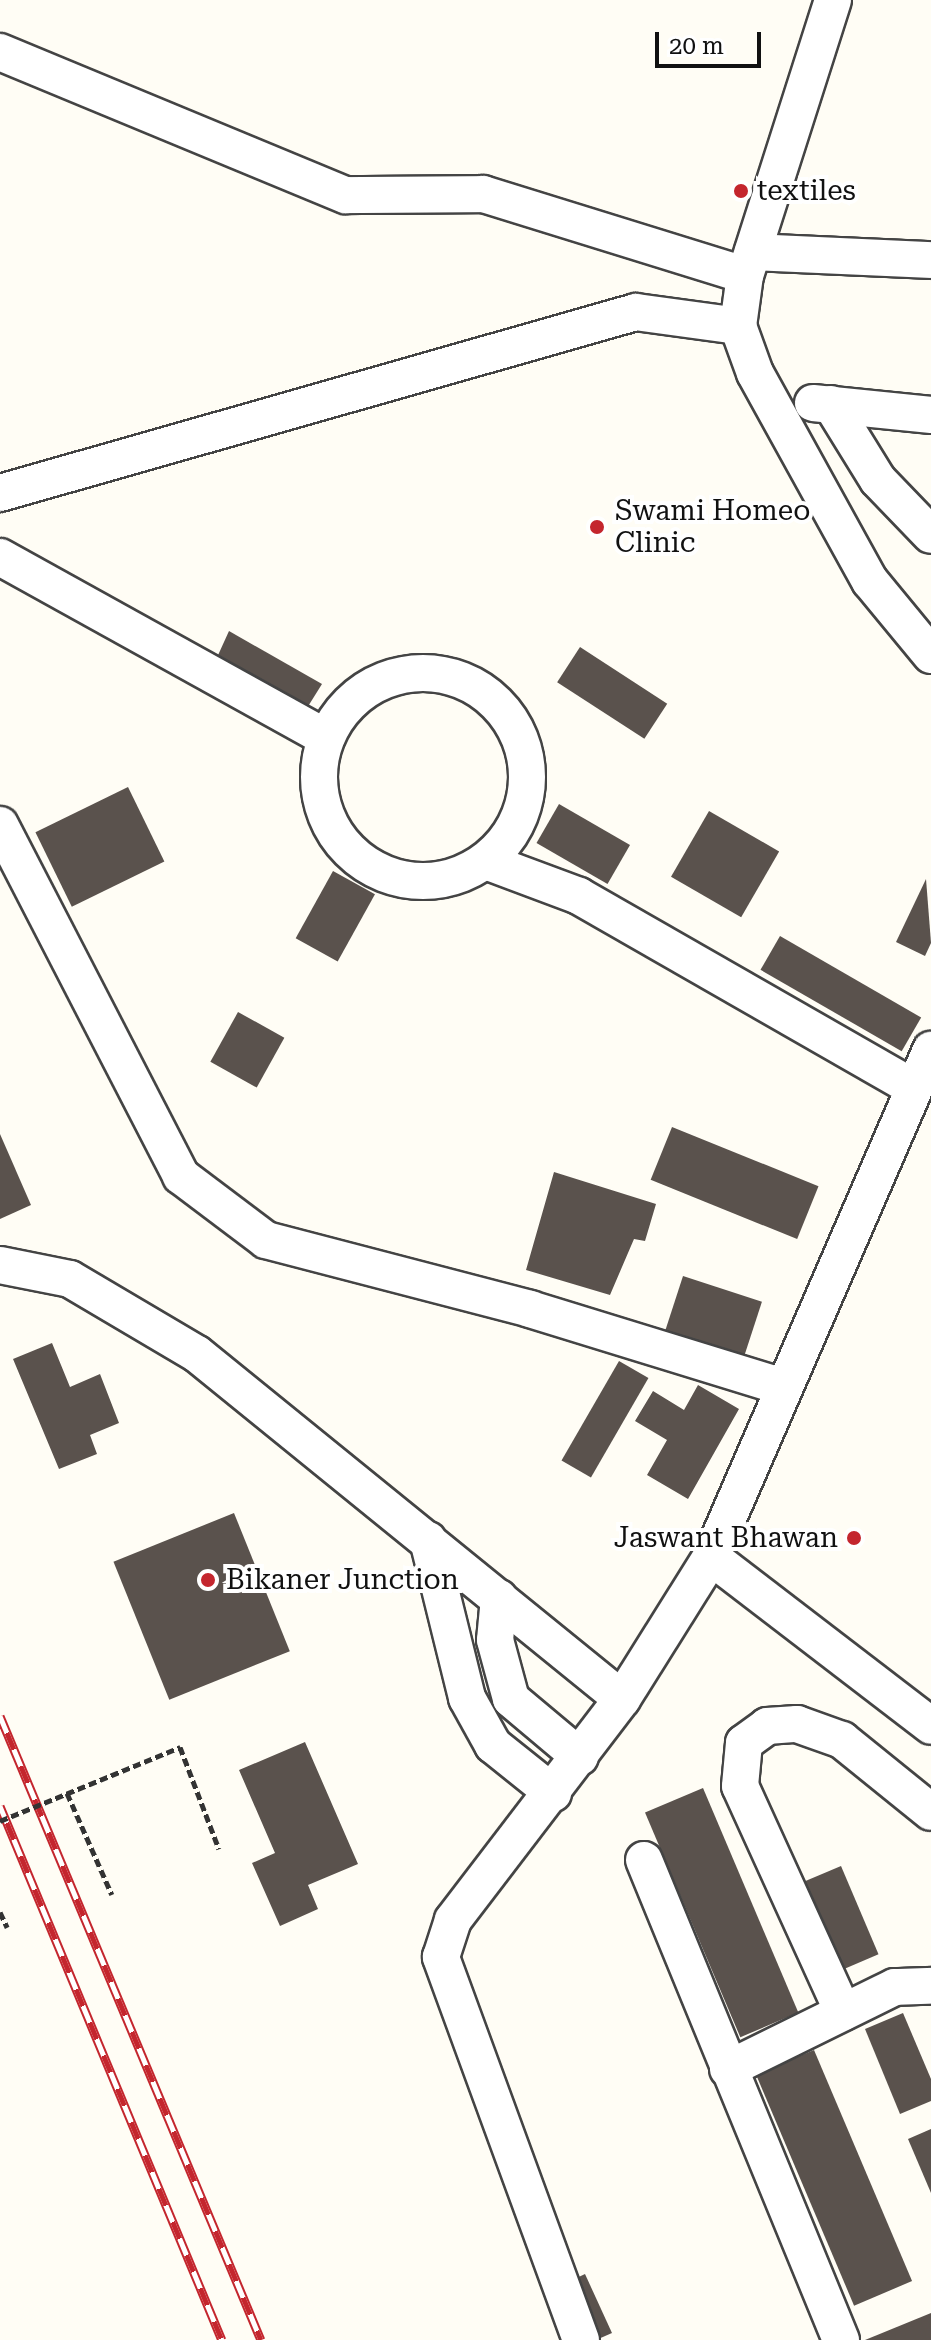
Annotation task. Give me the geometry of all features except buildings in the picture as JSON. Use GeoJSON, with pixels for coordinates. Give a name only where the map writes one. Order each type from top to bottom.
{"type":"FeatureCollection","features":[{"type":"Feature","properties":{"kind":"street"},"geometry":{"type":"LineString","coordinates":[[833,0],[749,263],[738,326],[772,398],[870,581],[931,655]]}},
{"type":"Feature","properties":{"kind":"street"},"geometry":{"type":"LineString","coordinates":[[0,52],[346,195],[483,194],[749,263],[931,260]]}},
{"type":"Feature","properties":{"kind":"street"},"geometry":{"type":"LineString","coordinates":[[0,493],[636,312],[738,326]]}},
{"type":"Feature","properties":{"kind":"street"},"geometry":{"type":"LineString","coordinates":[[772,398],[931,415]]}},
{"type":"Feature","properties":{"kind":"street"},"geometry":{"type":"LineString","coordinates":[[831,404],[878,480],[931,535]]}},
{"type":"Feature","properties":{"kind":"street"},"geometry":{"type":"LineString","coordinates":[[0,557],[326,738]]}},
{"type":"Feature","properties":{"kind":"street"},"geometry":{"type":"LineString","coordinates":[[406,670],[433,671],[491,698],[512,721],[527,759],[519,817],[488,862],[450,883],[413,882],[358,862],[334,832],[324,801],[326,738],[363,689],[406,670]]}},
{"type":"Feature","properties":{"kind":"street"},"geometry":{"type":"LineString","coordinates":[[0,825],[181,1176],[266,1240],[530,1309],[783,1387]]}},
{"type":"Feature","properties":{"kind":"street"},"geometry":{"type":"LineString","coordinates":[[488,862],[579,896],[911,1086]]}},
{"type":"Feature","properties":{"kind":"street"},"geometry":{"type":"LineString","coordinates":[[581,2340],[441,1957],[453,1920],[622,1699],[711,1557],[911,1086],[931,1050]]}},
{"type":"Feature","properties":{"kind":"street"},"geometry":{"type":"LineString","coordinates":[[0,1265],[70,1279],[184,1346],[622,1699]]}},
{"type":"Feature","properties":{"kind":"street"},"geometry":{"type":"LineString","coordinates":[[428,1540],[467,1698],[493,1745],[553,1793]]}},
{"type":"Feature","properties":{"kind":"street"},"geometry":{"type":"LineString","coordinates":[[711,1557],[931,1726]]}},
{"type":"Feature","properties":{"kind":"street"},"geometry":{"type":"LineString","coordinates":[[499,1598],[495,1640],[511,1699],[580,1757]]}},
{"type":"Feature","properties":{"kind":"street"},"geometry":{"type":"LineString","coordinates":[[843,2012],[740,1786],[744,1743],[767,1726],[797,1724],[842,1740],[931,1812]]}},
{"type":"Feature","properties":{"kind":"street"},"geometry":{"type":"LineString","coordinates":[[644,1860],[841,2340]]}},
{"type":"Feature","properties":{"kind":"street"},"geometry":{"type":"LineString","coordinates":[[728,2069],[895,1987],[931,1986]]}},
{"type":"Feature","properties":{"kind":"path"},"geometry":{"type":"LineString","coordinates":[[0,1821],[180,1747],[219,1849]]}},
{"type":"Feature","properties":{"kind":"path"},"geometry":{"type":"LineString","coordinates":[[67,1793],[112,1895]]}},
{"type":"Feature","properties":{"kind":"path"},"geometry":{"type":"LineString","coordinates":[[0,1912],[7,1927]]}},
{"type":"Feature","properties":{"kind":"railway"},"geometry":{"type":"LineString","coordinates":[[0,1716],[261,2340]]}},
{"type":"Feature","properties":{"kind":"railway"},"geometry":{"type":"LineString","coordinates":[[0,1806],[222,2340]]}},
{"type":"Feature","properties":{"kind":"place","name":"textiles"},"geometry":{"type":"Point","coordinates":[741,191]}},
{"type":"Feature","properties":{"kind":"place","name":"Swami Homeo Clinic"},"geometry":{"type":"Point","coordinates":[597,527]}},
{"type":"Feature","properties":{"kind":"place","name":"Jaswant Bhawan"},"geometry":{"type":"Point","coordinates":[854,1538]}},
{"type":"Feature","properties":{"kind":"place","name":"Bikaner Junction"},"geometry":{"type":"Point","coordinates":[208,1580]}}]}
